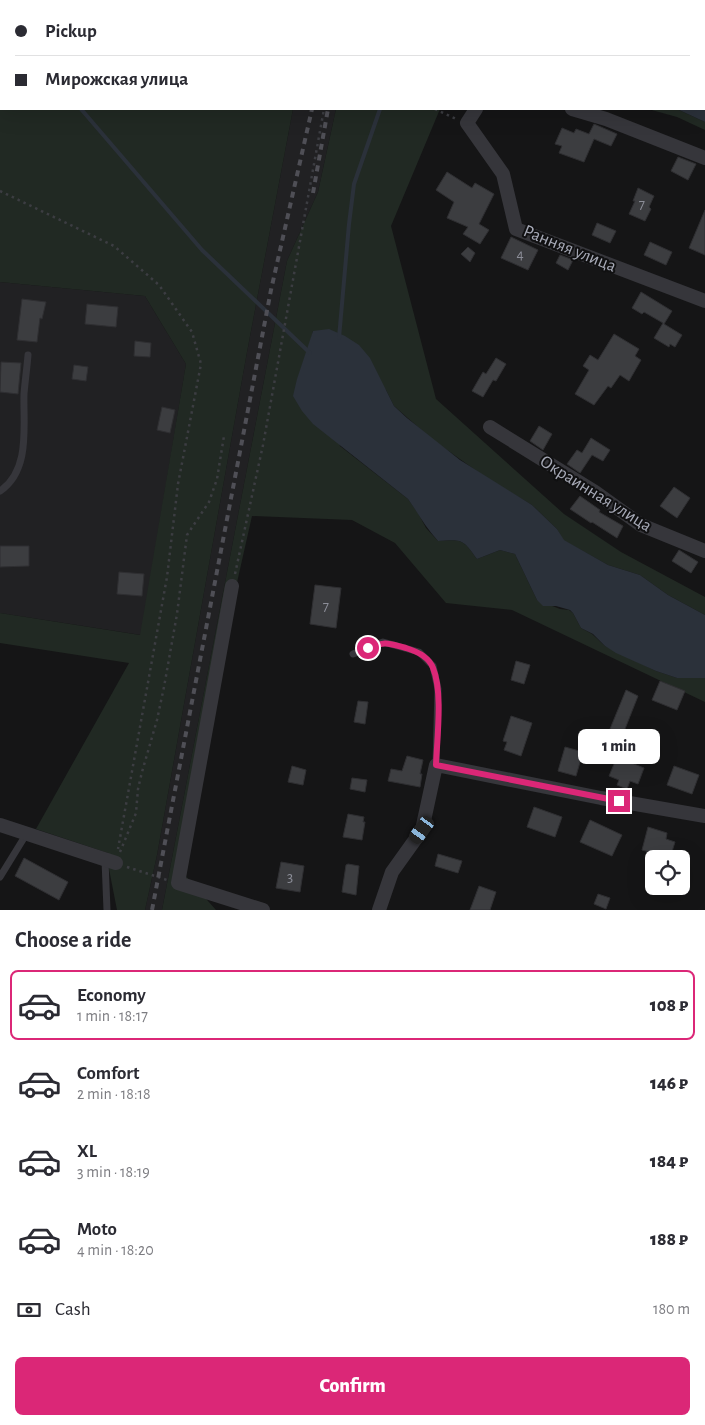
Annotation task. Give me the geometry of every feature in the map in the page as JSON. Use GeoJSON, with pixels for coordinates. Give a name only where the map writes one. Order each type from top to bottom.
{"type":"FeatureCollection","features":[{"type":"Feature","properties":{"kind":"street"},"geometry":{"type":"LineString","coordinates":[[467,123],[475,110]]}},
{"type":"Feature","properties":{"kind":"street"},"geometry":{"type":"LineString","coordinates":[[575,110],[606,119],[705,158]]}},
{"type":"Feature","properties":{"kind":"street","name":"Ранняя улица"},"geometry":{"type":"LineString","coordinates":[[467,123],[503,174],[516,228],[705,301]]}},
{"type":"Feature","properties":{"kind":"street","name":"Окраинная улица"},"geometry":{"type":"LineString","coordinates":[[490,427],[595,492],[641,525],[705,551]]}},
{"type":"Feature","properties":{"kind":"street"},"geometry":{"type":"LineString","coordinates":[[232,586],[178,883],[263,910]]}},
{"type":"Feature","properties":{"kind":"street"},"geometry":{"type":"LineString","coordinates":[[379,910],[392,872],[422,830],[436,765],[705,816]]}},
{"type":"Feature","properties":{"kind":"street"},"geometry":{"type":"LineString","coordinates":[[0,825],[110,861]]}},
{"type":"Feature","properties":{"kind":"lane"},"geometry":{"type":"LineString","coordinates":[[0,490],[16,472],[23,454],[24,392],[28,355]]}},
{"type":"Feature","properties":{"kind":"lane"},"geometry":{"type":"LineString","coordinates":[[353,654],[383,642],[419,652],[433,666],[438,689],[436,765]]}},
{"type":"Feature","properties":{"kind":"lane"},"geometry":{"type":"LineString","coordinates":[[0,877],[26,835]]}},
{"type":"Feature","properties":{"kind":"lane"},"geometry":{"type":"LineString","coordinates":[[107,910],[110,861]]}},
{"type":"Feature","properties":{"kind":"path"},"geometry":{"type":"LineString","coordinates":[[232,586],[263,445],[324,110]]}},
{"type":"Feature","properties":{"kind":"path"},"geometry":{"type":"LineString","coordinates":[[437,110],[467,123]]}},
{"type":"Feature","properties":{"kind":"path"},"geometry":{"type":"LineString","coordinates":[[0,191],[114,246],[159,285],[192,332],[201,364],[178,484],[167,577],[110,861]]}},
{"type":"Feature","properties":{"kind":"path"},"geometry":{"type":"LineString","coordinates":[[110,861],[136,813],[140,780],[162,695],[177,614],[187,535],[209,502],[217,479],[224,436]]}},
{"type":"Feature","properties":{"kind":"path"},"geometry":{"type":"LineString","coordinates":[[110,861],[178,883]]}},
{"type":"Feature","properties":{"kind":"shaded area"},"geometry":{"type":"Polygon","coordinates":[[[0,110],[293,110],[247,352],[157,855],[145,910],[117,910],[109,869],[108,853],[36,829],[129,663],[0,643],[0,613],[140,635],[186,364],[145,296],[0,282],[0,110]]]}},
{"type":"Feature","properties":{"kind":"shaded area"},"geometry":{"type":"Polygon","coordinates":[[[293,110],[336,110],[318,192],[287,261],[162,910],[145,910],[157,855],[247,352],[293,110]]]}},
{"type":"Feature","properties":{"kind":"shaded area"},"geometry":{"type":"Polygon","coordinates":[[[336,110],[440,110],[391,226],[436,399],[564,514],[621,552],[705,597],[705,615],[668,595],[640,575],[608,565],[563,540],[557,529],[532,505],[488,479],[433,440],[394,406],[386,390],[313,331],[309,347],[340,446],[408,499],[426,528],[438,541],[452,540],[461,542],[468,547],[477,559],[500,550],[515,554],[537,600],[560,609],[569,610],[573,613],[581,628],[592,634],[605,646],[656,671],[677,678],[705,678],[705,702],[512,610],[446,603],[395,543],[352,520],[252,516],[236,587],[184,874],[216,910],[162,910],[287,261],[318,192],[336,110]]]}},
{"type":"Feature","properties":{"kind":"shaded area"},"geometry":{"type":"Polygon","coordinates":[[[652,110],[679,110],[705,122],[705,130],[677,117],[652,110]]]}},
{"type":"Feature","properties":{"kind":"shaded area"},"geometry":{"type":"Polygon","coordinates":[[[679,110],[705,110],[705,122],[679,110]]]}},
{"type":"Feature","properties":{"kind":"shaded area"},"geometry":{"type":"Polygon","coordinates":[[[0,282],[145,296],[186,364],[141,635],[0,613],[0,282]]]}},
{"type":"Feature","properties":{"kind":"shaded area"},"geometry":{"type":"Polygon","coordinates":[[[329,329],[359,345],[370,358],[394,406],[407,418],[460,460],[532,505],[557,529],[564,540],[608,565],[640,575],[668,595],[705,615],[705,678],[677,678],[656,671],[605,646],[593,634],[581,628],[570,610],[556,606],[543,606],[537,600],[515,554],[500,550],[477,559],[468,547],[461,542],[452,540],[438,541],[408,499],[313,424],[293,396],[313,331],[329,329]]]}},
{"type":"Feature","properties":{"kind":"building"},"geometry":{"type":"Polygon","coordinates":[[[594,124],[617,134],[611,146],[594,139],[584,162],[559,153],[562,146],[555,144],[562,128],[574,133],[576,129],[589,134],[594,124]]]}},
{"type":"Feature","properties":{"kind":"building"},"geometry":{"type":"Polygon","coordinates":[[[678,157],[696,164],[688,180],[671,171],[678,157]]]}},
{"type":"Feature","properties":{"kind":"building"},"geometry":{"type":"Polygon","coordinates":[[[447,172],[472,188],[475,183],[494,194],[479,224],[489,230],[480,244],[463,234],[468,227],[447,218],[454,202],[436,190],[447,172]]]}},
{"type":"Feature","properties":{"kind":"building"},"geometry":{"type":"Polygon","coordinates":[[[638,188],[654,196],[649,207],[651,209],[645,221],[629,214],[638,188]]]}},
{"type":"Feature","properties":{"kind":"building"},"geometry":{"type":"Polygon","coordinates":[[[705,210],[705,255],[689,248],[705,210]]]}},
{"type":"Feature","properties":{"kind":"building"},"geometry":{"type":"Polygon","coordinates":[[[597,223],[616,231],[610,243],[592,235],[597,223]]]}},
{"type":"Feature","properties":{"kind":"building"},"geometry":{"type":"Polygon","coordinates":[[[511,237],[538,250],[528,270],[501,258],[511,237]]]}},
{"type":"Feature","properties":{"kind":"building"},"geometry":{"type":"Polygon","coordinates":[[[650,242],[672,252],[666,265],[644,255],[650,242]]]}},
{"type":"Feature","properties":{"kind":"building"},"geometry":{"type":"Polygon","coordinates":[[[468,247],[475,253],[470,262],[461,254],[468,247]]]}},
{"type":"Feature","properties":{"kind":"building"},"geometry":{"type":"Polygon","coordinates":[[[560,255],[573,260],[568,270],[556,263],[560,255]]]}},
{"type":"Feature","properties":{"kind":"building"},"geometry":{"type":"Polygon","coordinates":[[[641,292],[672,311],[664,324],[682,335],[675,347],[670,344],[669,347],[654,338],[663,323],[644,312],[642,314],[632,308],[641,292]]]}},
{"type":"Feature","properties":{"kind":"building"},"geometry":{"type":"Polygon","coordinates":[[[22,299],[46,302],[42,319],[40,318],[37,342],[17,340],[22,299]]]}},
{"type":"Feature","properties":{"kind":"building"},"geometry":{"type":"Polygon","coordinates":[[[87,304],[118,307],[116,327],[85,324],[87,304]]]}},
{"type":"Feature","properties":{"kind":"building"},"geometry":{"type":"Polygon","coordinates":[[[614,334],[639,349],[635,356],[641,360],[629,381],[620,375],[611,388],[608,386],[594,405],[575,394],[589,370],[583,366],[590,355],[598,360],[614,334]]]}},
{"type":"Feature","properties":{"kind":"building"},"geometry":{"type":"Polygon","coordinates":[[[135,341],[151,343],[150,357],[134,356],[135,341]]]}},
{"type":"Feature","properties":{"kind":"building"},"geometry":{"type":"Polygon","coordinates":[[[496,358],[506,364],[496,381],[493,380],[483,397],[472,391],[483,372],[486,374],[496,358]]]}},
{"type":"Feature","properties":{"kind":"building"},"geometry":{"type":"Polygon","coordinates":[[[1,362],[21,363],[18,394],[0,392],[1,362]]]}},
{"type":"Feature","properties":{"kind":"building"},"geometry":{"type":"Polygon","coordinates":[[[74,365],[88,367],[86,381],[72,379],[74,365]]]}},
{"type":"Feature","properties":{"kind":"building"},"geometry":{"type":"Polygon","coordinates":[[[162,407],[175,410],[170,433],[157,430],[162,407]]]}},
{"type":"Feature","properties":{"kind":"building"},"geometry":{"type":"Polygon","coordinates":[[[539,426],[552,434],[543,450],[530,441],[539,426]]]}},
{"type":"Feature","properties":{"kind":"building"},"geometry":{"type":"Polygon","coordinates":[[[591,438],[610,450],[603,461],[592,455],[580,473],[567,464],[577,450],[582,453],[591,438]]]}},
{"type":"Feature","properties":{"kind":"building"},"geometry":{"type":"Polygon","coordinates":[[[674,487],[690,498],[677,518],[660,506],[674,487]]]}},
{"type":"Feature","properties":{"kind":"building"},"geometry":{"type":"Polygon","coordinates":[[[580,496],[600,510],[599,512],[623,526],[617,538],[570,509],[580,496]]]}},
{"type":"Feature","properties":{"kind":"building"},"geometry":{"type":"Polygon","coordinates":[[[0,546],[29,546],[29,566],[0,567],[0,546]]]}},
{"type":"Feature","properties":{"kind":"building"},"geometry":{"type":"Polygon","coordinates":[[[679,550],[698,562],[691,573],[672,561],[679,550]]]}},
{"type":"Feature","properties":{"kind":"building"},"geometry":{"type":"Polygon","coordinates":[[[119,572],[144,574],[142,596],[117,594],[119,572]]]}},
{"type":"Feature","properties":{"kind":"building"},"geometry":{"type":"Polygon","coordinates":[[[315,585],[341,588],[336,628],[310,624],[315,585]]]}},
{"type":"Feature","properties":{"kind":"building"},"geometry":{"type":"Polygon","coordinates":[[[516,661],[530,665],[524,684],[511,680],[516,661]]]}},
{"type":"Feature","properties":{"kind":"building"},"geometry":{"type":"Polygon","coordinates":[[[660,681],[685,691],[677,710],[652,700],[660,681]]]}},
{"type":"Feature","properties":{"kind":"building"},"geometry":{"type":"Polygon","coordinates":[[[626,690],[638,696],[623,734],[610,729],[626,690]]]}},
{"type":"Feature","properties":{"kind":"building"},"geometry":{"type":"Polygon","coordinates":[[[358,701],[368,702],[365,724],[354,722],[358,701]]]}},
{"type":"Feature","properties":{"kind":"building"},"geometry":{"type":"Polygon","coordinates":[[[511,716],[532,723],[521,756],[504,750],[507,742],[503,741],[511,716]]]}},
{"type":"Feature","properties":{"kind":"building"},"geometry":{"type":"Polygon","coordinates":[[[565,747],[583,752],[576,776],[558,771],[565,747]]]}},
{"type":"Feature","properties":{"kind":"building"},"geometry":{"type":"Polygon","coordinates":[[[407,756],[423,760],[420,787],[388,781],[391,769],[402,771],[407,756]]]}},
{"type":"Feature","properties":{"kind":"building"},"geometry":{"type":"Polygon","coordinates":[[[617,757],[644,768],[638,784],[630,781],[627,789],[617,785],[619,780],[609,776],[617,757]]]}},
{"type":"Feature","properties":{"kind":"building"},"geometry":{"type":"Polygon","coordinates":[[[292,766],[306,770],[303,785],[288,782],[292,766]]]}},
{"type":"Feature","properties":{"kind":"building"},"geometry":{"type":"Polygon","coordinates":[[[674,766],[699,775],[692,794],[667,785],[674,766]]]}},
{"type":"Feature","properties":{"kind":"building"},"geometry":{"type":"Polygon","coordinates":[[[352,778],[367,780],[365,792],[350,789],[352,778]]]}},
{"type":"Feature","properties":{"kind":"building"},"geometry":{"type":"Polygon","coordinates":[[[534,807],[562,817],[555,837],[527,827],[534,807]]]}},
{"type":"Feature","properties":{"kind":"building"},"geometry":{"type":"Polygon","coordinates":[[[348,814],[364,817],[362,840],[343,837],[348,814]]]}},
{"type":"Feature","properties":{"kind":"building"},"geometry":{"type":"Polygon","coordinates":[[[590,820],[622,835],[612,856],[580,842],[590,820]]]}},
{"type":"Feature","properties":{"kind":"building"},"geometry":{"type":"Polygon","coordinates":[[[648,827],[667,833],[666,839],[675,842],[672,850],[642,850],[648,827]]]}},
{"type":"Feature","properties":{"kind":"building"},"geometry":{"type":"Polygon","coordinates":[[[438,854],[462,861],[458,873],[435,866],[438,854]]]}},
{"type":"Feature","properties":{"kind":"building"},"geometry":{"type":"Polygon","coordinates":[[[24,858],[68,882],[59,900],[15,876],[24,858]]]}},
{"type":"Feature","properties":{"kind":"building"},"geometry":{"type":"Polygon","coordinates":[[[281,862],[304,866],[300,892],[276,888],[281,862]]]}},
{"type":"Feature","properties":{"kind":"building"},"geometry":{"type":"Polygon","coordinates":[[[346,865],[359,866],[356,895],[342,892],[346,865]]]}},
{"type":"Feature","properties":{"kind":"building"},"geometry":{"type":"Polygon","coordinates":[[[479,886],[496,892],[490,910],[470,910],[479,886]]]}},
{"type":"Feature","properties":{"kind":"building"},"geometry":{"type":"Polygon","coordinates":[[[598,894],[610,898],[606,909],[594,904],[598,894]]]}},
{"type":"Feature","properties":{"kind":"waterway"},"geometry":{"type":"LineString","coordinates":[[82,110],[202,250],[310,353]]}},
{"type":"Feature","properties":{"kind":"waterway"},"geometry":{"type":"LineString","coordinates":[[339,338],[354,184],[380,110]]}},
{"type":"Feature","properties":{"kind":"railway"},"geometry":{"type":"LineString","coordinates":[[152,910],[271,290],[312,110]]}},
{"type":"Feature","properties":{"kind":"railway"},"geometry":{"type":"LineString","coordinates":[[313,193],[328,110]]}},
{"type":"Feature","properties":{"kind":"route"},"geometry":{"type":"LineString","coordinates":[[368,648],[383,642],[419,652],[433,666],[438,689],[436,765],[619,801]]}}]}
